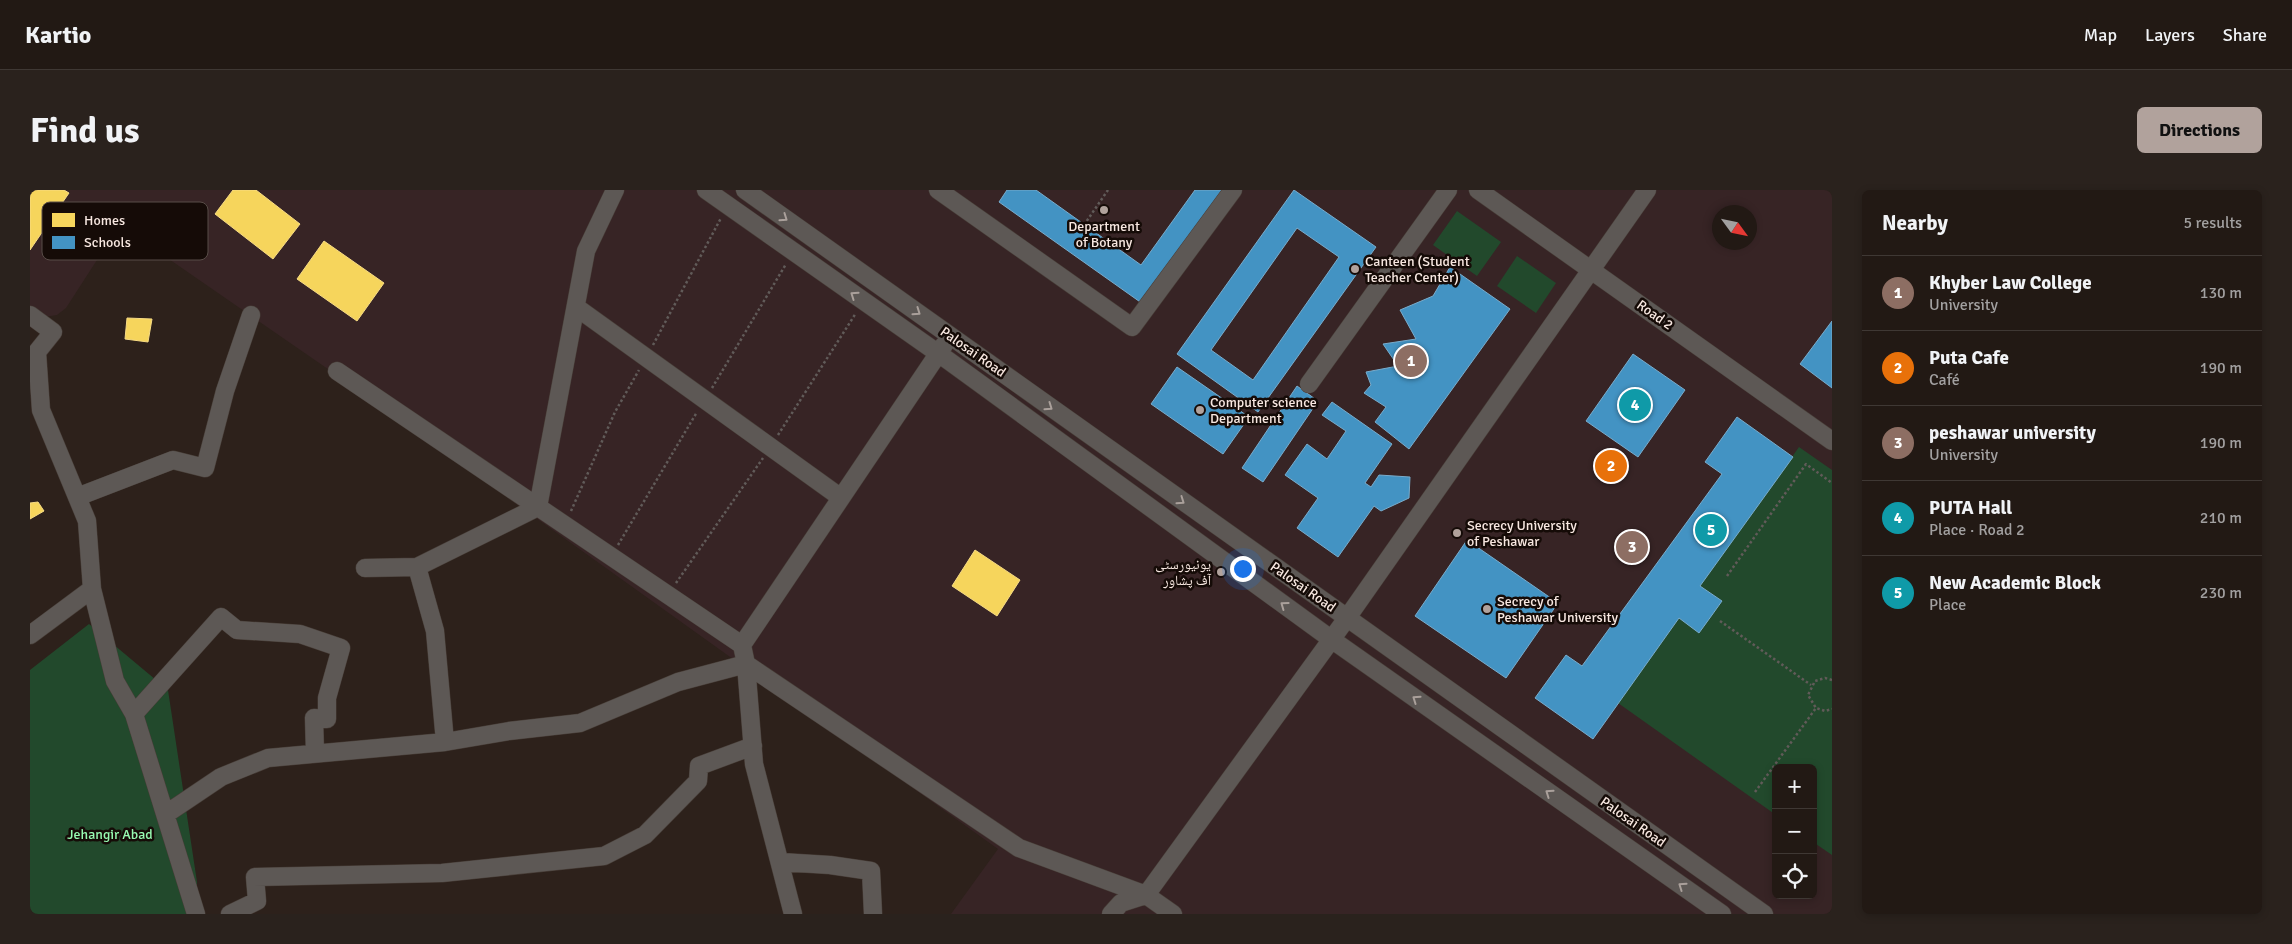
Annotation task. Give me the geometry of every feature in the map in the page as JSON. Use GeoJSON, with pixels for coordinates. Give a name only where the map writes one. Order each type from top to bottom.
{"type":"FeatureCollection","features":[{"type":"Feature","properties":{"kind":"street"},"geometry":{"type":"LineString","coordinates":[[538,507],[586,251],[615,190]]}},
{"type":"Feature","properties":{"kind":"street"},"geometry":{"type":"LineString","coordinates":[[706,190],[936,353],[1330,639],[1722,914]]}},
{"type":"Feature","properties":{"kind":"street","name":"Palosai Road"},"geometry":{"type":"LineString","coordinates":[[744,190],[1764,914]]}},
{"type":"Feature","properties":{"kind":"street"},"geometry":{"type":"LineString","coordinates":[[938,190],[1132,327],[1233,190]]}},
{"type":"Feature","properties":{"kind":"street"},"geometry":{"type":"LineString","coordinates":[[1309,384],[1448,190]]}},
{"type":"Feature","properties":{"kind":"street","name":"Road 2"},"geometry":{"type":"LineString","coordinates":[[1478,190],[1832,441]]}},
{"type":"Feature","properties":{"kind":"street"},"geometry":{"type":"LineString","coordinates":[[1111,914],[1121,903],[1146,895],[1347,618],[1647,190]]}},
{"type":"Feature","properties":{"kind":"street"},"geometry":{"type":"LineString","coordinates":[[576,308],[840,497]]}},
{"type":"Feature","properties":{"kind":"street"},"geometry":{"type":"LineString","coordinates":[[30,315],[53,332],[34,354],[35,414],[87,521],[92,589],[115,681],[134,714],[196,914]]}},
{"type":"Feature","properties":{"kind":"street"},"geometry":{"type":"LineString","coordinates":[[77,497],[172,460],[205,468],[225,391],[252,315]]}},
{"type":"Feature","properties":{"kind":"street"},"geometry":{"type":"LineString","coordinates":[[742,645],[936,353],[950,336]]}},
{"type":"Feature","properties":{"kind":"street"},"geometry":{"type":"LineString","coordinates":[[337,371],[742,645],[746,664],[754,764],[793,914]]}},
{"type":"Feature","properties":{"kind":"street"},"geometry":{"type":"LineString","coordinates":[[365,568],[417,567],[538,507]]}},
{"type":"Feature","properties":{"kind":"street"},"geometry":{"type":"LineString","coordinates":[[417,567],[435,631],[445,742]]}},
{"type":"Feature","properties":{"kind":"street"},"geometry":{"type":"LineString","coordinates":[[30,634],[92,589]]}},
{"type":"Feature","properties":{"kind":"street"},"geometry":{"type":"LineString","coordinates":[[134,714],[220,617],[237,630],[300,634],[341,648],[327,698],[327,719],[314,718],[315,753]]}},
{"type":"Feature","properties":{"kind":"street"},"geometry":{"type":"LineString","coordinates":[[166,814],[221,778],[268,758],[445,742],[509,731],[580,723],[678,682],[746,664],[1019,848],[1146,895],[1173,914]]}},
{"type":"Feature","properties":{"kind":"street"},"geometry":{"type":"LineString","coordinates":[[230,914],[257,901],[256,878],[442,873],[604,856],[645,835],[698,781],[699,766],[753,746]]}},
{"type":"Feature","properties":{"kind":"street"},"geometry":{"type":"LineString","coordinates":[[781,862],[830,865],[871,871],[873,914]]}},
{"type":"Feature","properties":{"kind":"path"},"geometry":{"type":"LineString","coordinates":[[1084,225],[1108,190]]}},
{"type":"Feature","properties":{"kind":"path"},"geometry":{"type":"LineString","coordinates":[[1727,576],[1806,464],[1832,483]]}},
{"type":"Feature","properties":{"kind":"path"},"geometry":{"type":"LineString","coordinates":[[1720,621],[1811,685]]}},
{"type":"Feature","properties":{"kind":"path"},"geometry":{"type":"LineString","coordinates":[[1832,680],[1820,679],[1811,685],[1808,695],[1816,708],[1825,711],[1832,709]]}},
{"type":"Feature","properties":{"kind":"path"},"geometry":{"type":"LineString","coordinates":[[1755,792],[1816,708]]}},
{"type":"Feature","properties":{"kind":"shaded area","name":"یونیورسٹی آف پشاور"},"geometry":{"type":"Polygon","coordinates":[[[30,190],[1832,190],[1832,914],[951,914],[998,849],[338,376],[170,260],[208,260],[208,202],[42,202],[42,260],[97,260],[66,308],[57,315],[44,317],[30,311],[30,190]]]}},
{"type":"Feature","properties":{"kind":"green space"},"geometry":{"type":"Polygon","coordinates":[[[1457,211],[1501,242],[1477,276],[1433,245],[1457,211]]]}},
{"type":"Feature","properties":{"kind":"green space"},"geometry":{"type":"Polygon","coordinates":[[[1517,256],[1556,283],[1536,313],[1497,286],[1517,256]]]}},
{"type":"Feature","properties":{"kind":"green space"},"geometry":{"type":"Polygon","coordinates":[[[1799,447],[1832,470],[1832,855],[1817,845],[1817,764],[1772,764],[1772,812],[1618,703],[1679,618],[1699,632],[1722,601],[1700,586],[1799,447]]]}},
{"type":"Feature","properties":{"kind":"green space","name":"Jehangir Abad"},"geometry":{"type":"Polygon","coordinates":[[[89,624],[168,690],[197,882],[197,914],[30,914],[30,670],[89,624]]]}},
{"type":"Feature","properties":{"kind":"building: Homes"},"geometry":{"type":"Polygon","coordinates":[[[30,190],[64,190],[69,193],[63,202],[42,202],[42,232],[30,250],[30,190]]]}},
{"type":"Feature","properties":{"kind":"building: Homes"},"geometry":{"type":"Polygon","coordinates":[[[233,190],[256,190],[300,224],[273,259],[215,214],[233,190]]]}},
{"type":"Feature","properties":{"kind":"building: Homes"},"geometry":{"type":"Polygon","coordinates":[[[324,241],[384,283],[357,321],[297,279],[324,241]]]}},
{"type":"Feature","properties":{"kind":"building: Homes"},"geometry":{"type":"Polygon","coordinates":[[[127,318],[152,319],[148,342],[125,339],[127,318]]]}},
{"type":"Feature","properties":{"kind":"building: Homes"},"geometry":{"type":"Polygon","coordinates":[[[38,502],[44,511],[30,519],[30,503],[38,502]]]}},
{"type":"Feature","properties":{"kind":"building: Homes"},"geometry":{"type":"Polygon","coordinates":[[[975,550],[1020,580],[997,616],[952,586],[975,550]]]}},
{"type":"Feature","properties":{"kind":"building: Schools"},"geometry":{"type":"Polygon","coordinates":[[[1007,190],[1036,190],[1141,265],[1195,190],[1224,190],[1143,304],[999,202],[1007,190]]]}},
{"type":"Feature","properties":{"kind":"building: Schools"},"geometry":{"type":"Polygon","coordinates":[[[1294,190],[1376,247],[1258,412],[1177,354],[1294,190]],[[1297,228],[1211,350],[1253,380],[1339,257],[1297,228]]]}},
{"type":"Feature","properties":{"kind":"building: Schools"},"geometry":{"type":"Polygon","coordinates":[[[1450,267],[1510,309],[1409,449],[1375,422],[1386,407],[1364,393],[1371,385],[1366,372],[1398,366],[1383,344],[1416,339],[1400,310],[1433,296],[1450,267]]]}},
{"type":"Feature","properties":{"kind":"building: Schools"},"geometry":{"type":"Polygon","coordinates":[[[1832,321],[1832,388],[1800,364],[1832,321]]]}},
{"type":"Feature","properties":{"kind":"building: Schools"},"geometry":{"type":"Polygon","coordinates":[[[1633,354],[1685,390],[1638,457],[1586,421],[1633,354]]]}},
{"type":"Feature","properties":{"kind":"building: Schools","name":"Computer science Department"},"geometry":{"type":"Polygon","coordinates":[[[1177,367],[1249,417],[1223,454],[1151,404],[1177,367]]]}},
{"type":"Feature","properties":{"kind":"building: Schools"},"geometry":{"type":"Polygon","coordinates":[[[1297,386],[1318,401],[1263,482],[1242,468],[1297,386]]]}},
{"type":"Feature","properties":{"kind":"building: Schools"},"geometry":{"type":"Polygon","coordinates":[[[1332,402],[1392,444],[1365,483],[1371,487],[1379,475],[1410,477],[1409,498],[1381,511],[1374,506],[1338,557],[1297,528],[1318,498],[1285,475],[1307,444],[1327,459],[1346,431],[1322,415],[1332,402]]]}},
{"type":"Feature","properties":{"kind":"building: Schools"},"geometry":{"type":"Polygon","coordinates":[[[1737,417],[1793,457],[1700,586],[1722,601],[1699,633],[1679,618],[1593,739],[1535,698],[1566,655],[1582,666],[1722,474],[1705,462],[1737,417]]]}},
{"type":"Feature","properties":{"kind":"building: Schools","name":"Secrecy of Peshawar University"},"geometry":{"type":"Polygon","coordinates":[[[1467,540],[1558,603],[1506,678],[1415,616],[1467,540]]]}},
{"type":"Feature","properties":{"kind":"place","name":"Department of Botany"},"geometry":{"type":"Point","coordinates":[1104,210]}},
{"type":"Feature","properties":{"kind":"place","name":"Canteen (Student Teacher Center)"},"geometry":{"type":"Point","coordinates":[1355,269]}},
{"type":"Feature","properties":{"kind":"place","name":"Khyber Law College"},"geometry":{"type":"Point","coordinates":[1411,361]}},
{"type":"Feature","properties":{"kind":"place","name":"PUTA Hall"},"geometry":{"type":"Point","coordinates":[1635,405]}},
{"type":"Feature","properties":{"kind":"place","name":"Computer science Department"},"geometry":{"type":"Point","coordinates":[1200,410]}},
{"type":"Feature","properties":{"kind":"place","name":"Puta Cafe"},"geometry":{"type":"Point","coordinates":[1611,466]}},
{"type":"Feature","properties":{"kind":"place","name":"New Academic Block"},"geometry":{"type":"Point","coordinates":[1711,530]}},
{"type":"Feature","properties":{"kind":"place","name":"Secrecy University of Peshawar"},"geometry":{"type":"Point","coordinates":[1457,533]}},
{"type":"Feature","properties":{"kind":"place","name":"peshawar university"},"geometry":{"type":"Point","coordinates":[1632,547]}},
{"type":"Feature","properties":{"kind":"place","name":"یونیورسٹی آف پشاور"},"geometry":{"type":"Point","coordinates":[1221,572]}},
{"type":"Feature","properties":{"kind":"place","name":"Secrecy of Peshawar University"},"geometry":{"type":"Point","coordinates":[1487,609]}}]}
